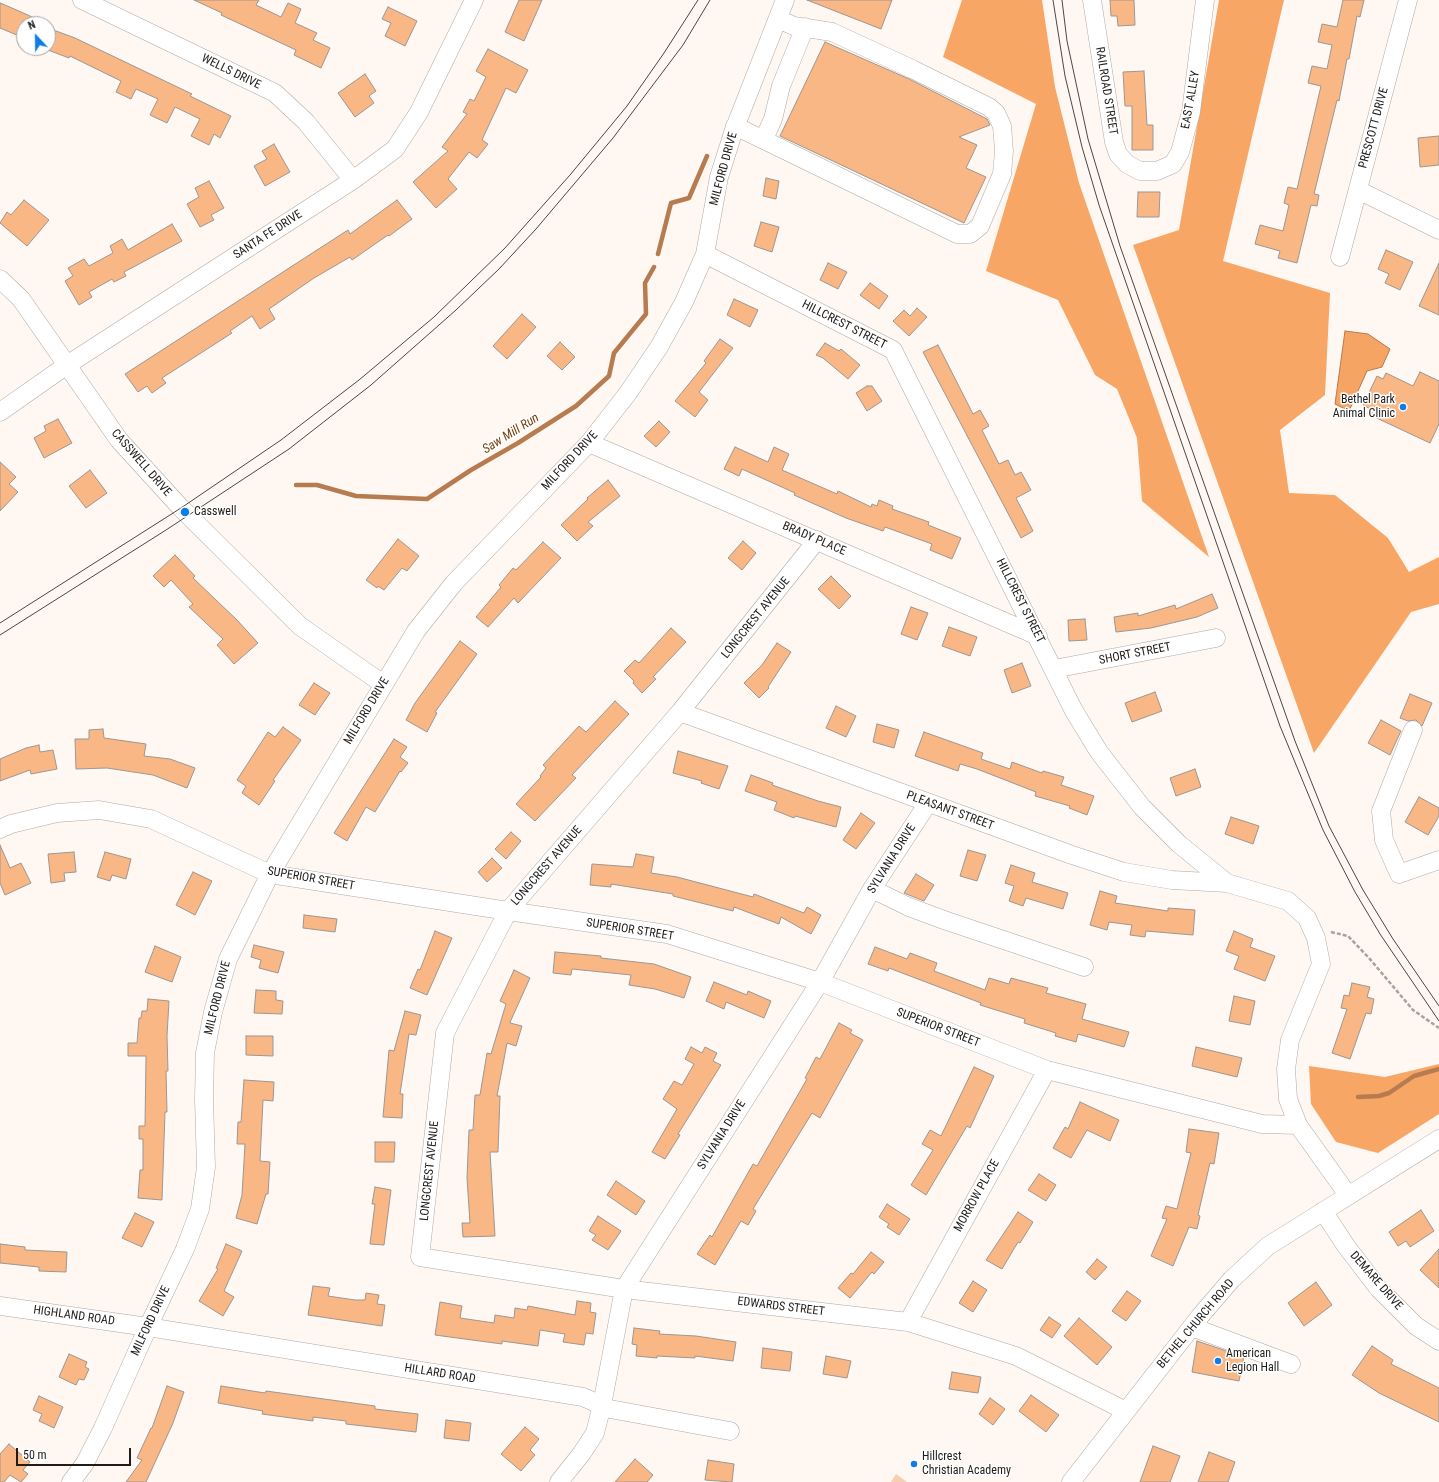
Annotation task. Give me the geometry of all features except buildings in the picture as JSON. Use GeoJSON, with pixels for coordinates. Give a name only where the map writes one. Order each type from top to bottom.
{"type":"FeatureCollection","features":[{"type":"Feature","properties":{"kind":"street","name":"WELLS DRIVE"},"geometry":{"type":"LineString","coordinates":[[82,0],[275,93],[306,122],[353,180]]}},
{"type":"Feature","properties":{"kind":"street","name":"SANTA FE DRIVE"},"geometry":{"type":"LineString","coordinates":[[0,412],[67,365],[353,180],[395,149],[419,112],[474,0]]}},
{"type":"Feature","properties":{"kind":"street","name":"MILFORD DRIVE"},"geometry":{"type":"LineString","coordinates":[[71,1482],[85,1463],[103,1428],[185,1248],[200,1209],[206,1167],[204,1099],[205,1053],[213,1012],[228,958],[270,874],[416,631],[454,583],[589,443],[628,394],[659,347],[684,302],[705,254],[719,177],[735,126],[785,0]]}},
{"type":"Feature","properties":{"kind":"street","name":"RAILROAD STREET"},"geometry":{"type":"LineString","coordinates":[[1092,0],[1114,142],[1118,154],[1127,164],[1140,171]]}},
{"type":"Feature","properties":{"kind":"street","name":"EAST ALLEY"},"geometry":{"type":"LineString","coordinates":[[1140,171],[1157,171],[1173,164],[1180,152],[1191,112],[1205,0]]}},
{"type":"Feature","properties":{"kind":"street","name":"PRESCOTT DRIVE"},"geometry":{"type":"LineString","coordinates":[[1340,257],[1408,0]]}},
{"type":"Feature","properties":{"kind":"street"},"geometry":{"type":"LineString","coordinates":[[735,126],[764,138],[776,147],[950,231],[964,235],[970,234],[980,226],[1002,174],[1004,151],[1002,126],[996,113],[990,107],[832,32],[794,26],[778,19]]}},
{"type":"Feature","properties":{"kind":"street"},"geometry":{"type":"LineString","coordinates":[[764,138],[773,119],[781,86],[805,27]]}},
{"type":"Feature","properties":{"kind":"street"},"geometry":{"type":"LineString","coordinates":[[1358,190],[1439,230]]}},
{"type":"Feature","properties":{"kind":"street","name":"HILLCREST STREET"},"geometry":{"type":"LineString","coordinates":[[705,254],[893,350],[1038,636],[1074,711],[1099,752],[1142,807],[1179,844],[1227,883],[1288,901],[1307,918],[1316,938],[1321,964],[1290,1040],[1286,1069],[1288,1099],[1298,1125]]}},
{"type":"Feature","properties":{"kind":"street","name":"CASSWELL DRIVE"},"geometry":{"type":"LineString","coordinates":[[0,279],[21,299],[119,440],[188,516],[300,626],[383,684]]}},
{"type":"Feature","properties":{"kind":"street","name":"BRADY PLACE"},"geometry":{"type":"LineString","coordinates":[[589,443],[1038,636]]}},
{"type":"Feature","properties":{"kind":"street","name":"LONGCREST AVENUE"},"geometry":{"type":"LineString","coordinates":[[420,1257],[445,1033],[508,911],[680,712],[817,540]]}},
{"type":"Feature","properties":{"kind":"street","name":"SHORT STREET"},"geometry":{"type":"LineString","coordinates":[[1054,670],[1216,638]]}},
{"type":"Feature","properties":{"kind":"street","name":"PLEASANT STREET"},"geometry":{"type":"LineString","coordinates":[[680,712],[1072,855],[1124,872],[1172,880],[1227,883]]}},
{"type":"Feature","properties":{"kind":"street"},"geometry":{"type":"LineString","coordinates":[[1413,730],[1381,811],[1384,840],[1399,874],[1439,860]]}},
{"type":"Feature","properties":{"kind":"street","name":"SYLVANIA DRIVE"},"geometry":{"type":"LineString","coordinates":[[559,1482],[582,1453],[595,1433],[602,1406],[624,1289],[820,982],[872,889],[928,803]]}},
{"type":"Feature","properties":{"kind":"street","name":"SUPERIOR STREET"},"geometry":{"type":"LineString","coordinates":[[0,829],[11,824],[57,813],[107,812],[150,819],[270,874],[667,934],[820,982],[1047,1070],[1262,1124],[1298,1125]]}},
{"type":"Feature","properties":{"kind":"street"},"geometry":{"type":"LineString","coordinates":[[872,889],[909,907],[944,920],[1084,967]]}},
{"type":"Feature","properties":{"kind":"street","name":"MORROW PLACE"},"geometry":{"type":"LineString","coordinates":[[908,1322],[1047,1070]]}},
{"type":"Feature","properties":{"kind":"street"},"geometry":{"type":"LineString","coordinates":[[1298,1125],[1348,1195]]}},
{"type":"Feature","properties":{"kind":"street","name":"BETHEL CHURCH ROAD"},"geometry":{"type":"LineString","coordinates":[[1071,1482],[1192,1327],[1232,1279],[1268,1246],[1439,1139]]}},
{"type":"Feature","properties":{"kind":"street","name":"DEMARE DRIVE"},"geometry":{"type":"LineString","coordinates":[[1323,1211],[1379,1289],[1416,1326],[1439,1341]]}},
{"type":"Feature","properties":{"kind":"street","name":"EDWARDS STREET"},"geometry":{"type":"LineString","coordinates":[[420,1257],[624,1289],[908,1322],[1016,1356],[1126,1411]]}},
{"type":"Feature","properties":{"kind":"street","name":"HIGHLAND ROAD"},"geometry":{"type":"LineString","coordinates":[[0,1306],[148,1327]]}},
{"type":"Feature","properties":{"kind":"street","name":"HILLARD ROAD"},"geometry":{"type":"LineString","coordinates":[[148,1327],[583,1397],[610,1409],[730,1431]]}},
{"type":"Feature","properties":{"kind":"street"},"geometry":{"type":"LineString","coordinates":[[1192,1327],[1291,1364]]}},
{"type":"Feature","properties":{"kind":"path"},"geometry":{"type":"LineString","coordinates":[[1316,938],[1332,931],[1348,936],[1369,958],[1413,1010],[1439,1028]]}},
{"type":"Feature","properties":{"kind":"shaded area"},"geometry":{"type":"Polygon","coordinates":[[[962,0],[1042,0],[1055,87],[1079,183],[1209,557],[1142,501],[1137,438],[1117,389],[1095,375],[1058,300],[986,271],[1036,104],[943,57],[962,0]]]}},
{"type":"Feature","properties":{"kind":"shaded area"},"geometry":{"type":"Polygon","coordinates":[[[1219,0],[1284,0],[1223,261],[1330,293],[1325,395],[1280,430],[1289,493],[1335,495],[1388,538],[1409,572],[1439,557],[1439,604],[1411,612],[1314,753],[1133,245],[1179,230],[1219,0]]]}},
{"type":"Feature","properties":{"kind":"shaded area"},"geometry":{"type":"Polygon","coordinates":[[[1345,331],[1368,334],[1390,349],[1382,367],[1367,371],[1349,411],[1335,404],[1345,331]]]}},
{"type":"Feature","properties":{"kind":"shaded area"},"geometry":{"type":"Polygon","coordinates":[[[1439,1064],[1439,1114],[1378,1153],[1336,1142],[1311,1104],[1309,1066],[1385,1077],[1439,1064]]]}},
{"type":"Feature","properties":{"kind":"shaded area"},"geometry":{"type":"Polygon","coordinates":[[[896,1474],[907,1482],[891,1482],[896,1474]]]}},
{"type":"Feature","properties":{"kind":"waterway","name":"Saw Mill Run"},"geometry":{"type":"LineString","coordinates":[[658,254],[671,203],[689,198],[707,156]]}},
{"type":"Feature","properties":{"kind":"waterway","name":"Saw Mill Run"},"geometry":{"type":"LineString","coordinates":[[296,485],[317,485],[356,496],[427,499],[471,470],[518,443],[576,406],[609,376],[614,353],[646,314],[645,283],[654,267]]}},
{"type":"Feature","properties":{"kind":"waterway"},"geometry":{"type":"LineString","coordinates":[[1358,1097],[1379,1096],[1389,1093],[1414,1076],[1439,1069]]}},
{"type":"Feature","properties":{"kind":"tram line"},"geometry":{"type":"LineString","coordinates":[[0,623],[181,508],[281,440],[359,380],[434,317],[505,248],[570,175],[627,106],[664,53],[698,0]]}},
{"type":"Feature","properties":{"kind":"tram line"},"geometry":{"type":"LineString","coordinates":[[0,635],[166,530],[289,449],[371,385],[456,310],[499,269],[536,229],[613,138],[683,45],[710,0]]}},
{"type":"Feature","properties":{"kind":"tram line"},"geometry":{"type":"LineString","coordinates":[[1053,0],[1065,76],[1082,147],[1099,205],[1280,726],[1323,830],[1355,892],[1380,934],[1439,1021]]}},
{"type":"Feature","properties":{"kind":"tram line"},"geometry":{"type":"LineString","coordinates":[[1062,0],[1067,41],[1088,139],[1120,246],[1295,741],[1329,826],[1363,890],[1393,939],[1439,1006]]}},
{"type":"Feature","properties":{"kind":"place","name":"Bethel Park Animal Clinic"},"geometry":{"type":"Point","coordinates":[1403,407]}},
{"type":"Feature","properties":{"kind":"place","name":"Casswell"},"geometry":{"type":"Point","coordinates":[185,512]}},
{"type":"Feature","properties":{"kind":"place","name":"American Legion Hall"},"geometry":{"type":"Point","coordinates":[1218,1361]}},
{"type":"Feature","properties":{"kind":"place","name":"Hillcrest Christian Academy"},"geometry":{"type":"Point","coordinates":[914,1464]}}]}
